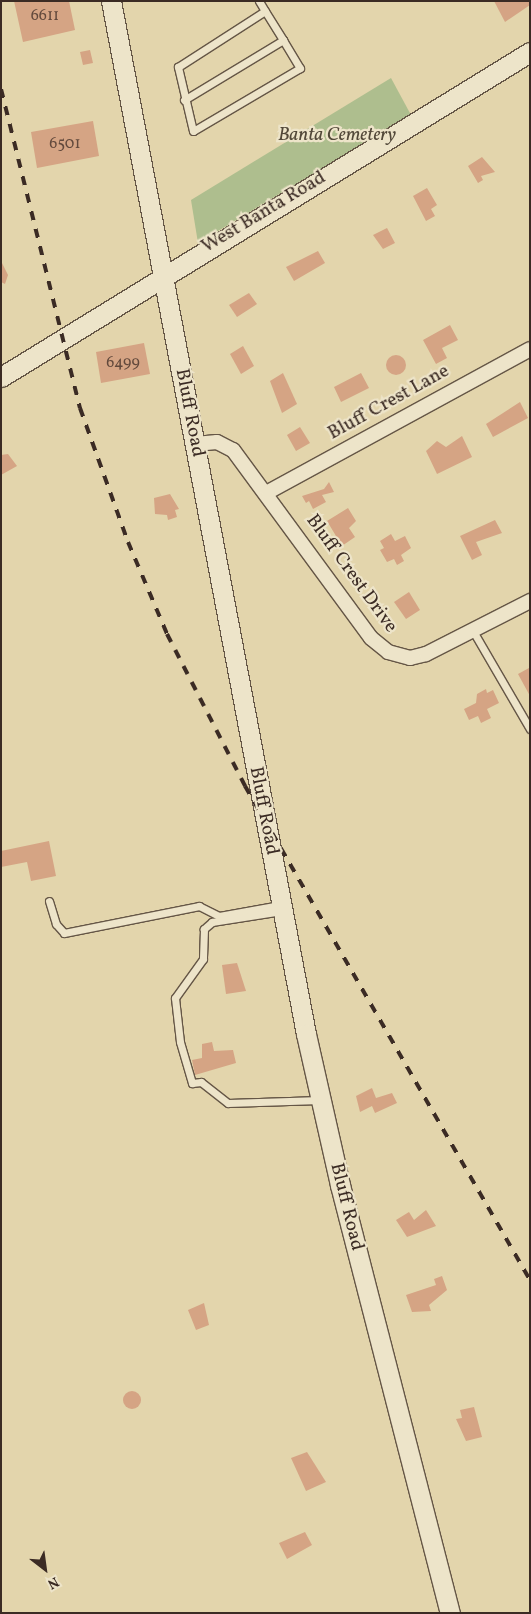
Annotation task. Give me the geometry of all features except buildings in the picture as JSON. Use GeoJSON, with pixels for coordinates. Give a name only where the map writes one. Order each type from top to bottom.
{"type":"FeatureCollection","features":[{"type":"Feature","properties":{"kind":"main road","name":"Bluff Road"},"geometry":{"type":"LineString","coordinates":[[110,1],[281,908],[320,1100],[450,1613]]}},
{"type":"Feature","properties":{"kind":"main road","name":"West Banta Road"},"geometry":{"type":"LineString","coordinates":[[1,377],[530,52]]}},
{"type":"Feature","properties":{"kind":"street","name":"Bluff Crest Lane"},"geometry":{"type":"LineString","coordinates":[[268,492],[530,350]]}},
{"type":"Feature","properties":{"kind":"street","name":"Bluff Crest Drive"},"geometry":{"type":"LineString","coordinates":[[194,444],[228,445],[268,492],[383,649],[398,656],[421,656],[530,602]]}},
{"type":"Feature","properties":{"kind":"lane"},"geometry":{"type":"LineString","coordinates":[[259,1],[300,68],[201,129],[194,131],[184,100],[178,66],[265,11]]}},
{"type":"Feature","properties":{"kind":"lane"},"geometry":{"type":"LineString","coordinates":[[184,100],[283,40]]}},
{"type":"Feature","properties":{"kind":"lane"},"geometry":{"type":"LineString","coordinates":[[473,630],[530,728]]}},
{"type":"Feature","properties":{"kind":"lane"},"geometry":{"type":"LineString","coordinates":[[49,901],[56,924],[64,933],[199,906],[219,916],[281,908]]}},
{"type":"Feature","properties":{"kind":"lane"},"geometry":{"type":"LineString","coordinates":[[281,908],[212,922],[204,929],[203,959],[175,998],[180,1042],[192,1083],[201,1082],[228,1103],[320,1100]]}},
{"type":"Feature","properties":{"kind":"green space","name":"Banta Cemetery"},"geometry":{"type":"Polygon","coordinates":[[[391,78],[411,115],[198,243],[191,200],[391,78]]]}},
{"type":"Feature","properties":{"kind":"railway"},"geometry":{"type":"LineString","coordinates":[[1,89],[80,408],[128,542],[167,634],[245,786],[530,1280]]}}]}
